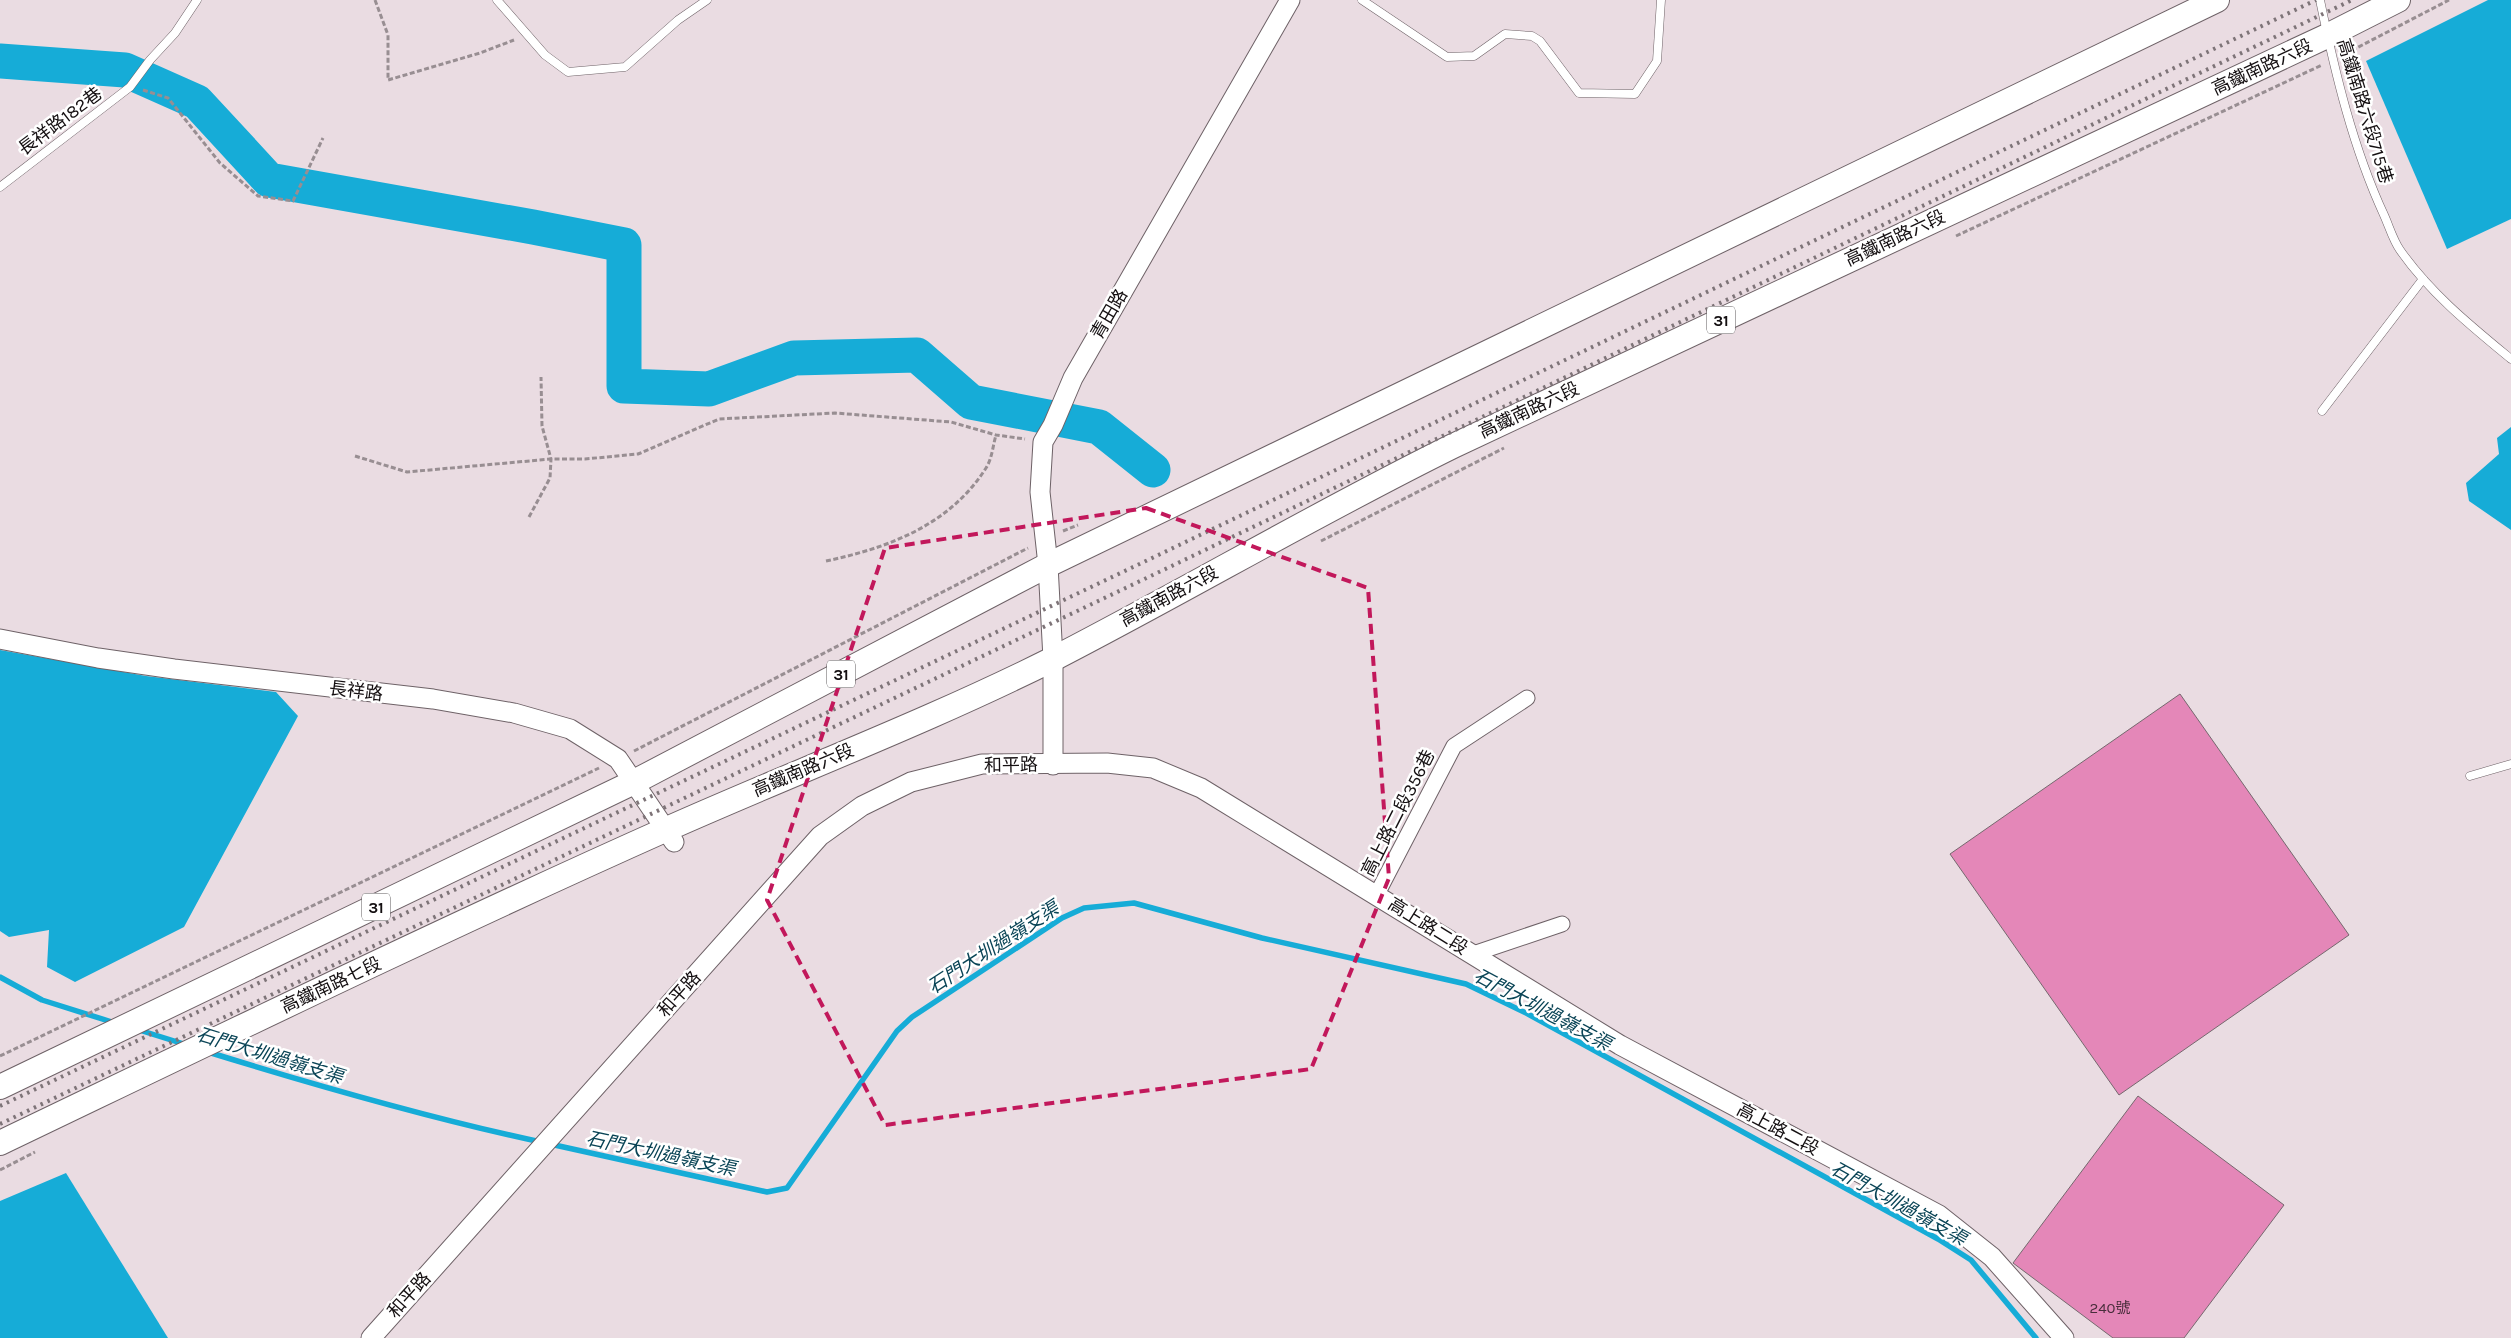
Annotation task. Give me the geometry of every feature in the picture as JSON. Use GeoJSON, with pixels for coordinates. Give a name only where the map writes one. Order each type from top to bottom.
{"type":"FeatureCollection","features":[{"type":"Feature","properties":{"kind":"main road","name":"31"},"geometry":{"type":"LineString","coordinates":[[0,1087],[634,782],[1048,565],[2217,0]]}},
{"type":"Feature","properties":{"kind":"main road","name":"高鐵南路六段"},"geometry":{"type":"LineString","coordinates":[[669,836],[1052,659],[1367,488],[1453,446],[2327,36],[2398,0]]}},
{"type":"Feature","properties":{"kind":"main road","name":"高鐵南路七段"},"geometry":{"type":"LineString","coordinates":[[0,1143],[203,1046],[669,836]]}},
{"type":"Feature","properties":{"kind":"street","name":"青田路"},"geometry":{"type":"LineString","coordinates":[[1052,659],[1048,565],[1040,492],[1043,442],[1053,425],[1073,378],[1290,0]]}},
{"type":"Feature","properties":{"kind":"street","name":"長祥路"},"geometry":{"type":"LineString","coordinates":[[0,639],[108,659],[385,694],[433,698],[514,713],[570,729],[618,759],[669,836]]}},
{"type":"Feature","properties":{"kind":"street"},"geometry":{"type":"LineString","coordinates":[[1052,659],[1053,765]]}},
{"type":"Feature","properties":{"kind":"street","name":"高上路二段356巷"},"geometry":{"type":"LineString","coordinates":[[1376,894],[1454,746],[1527,698]]}},
{"type":"Feature","properties":{"kind":"street","name":"高上路二段"},"geometry":{"type":"LineString","coordinates":[[1053,765],[1107,763],[1153,768],[1201,788],[1620,1045],[1940,1215],[1992,1257],[2064,1338]]}},
{"type":"Feature","properties":{"kind":"street","name":"和平路"},"geometry":{"type":"LineString","coordinates":[[372,1338],[820,836],[862,806],[911,782],[982,764],[1053,765]]}},
{"type":"Feature","properties":{"kind":"street"},"geometry":{"type":"LineString","coordinates":[[1473,954],[1562,924]]}},
{"type":"Feature","properties":{"kind":"lane","name":"長祥路182巷"},"geometry":{"type":"LineString","coordinates":[[0,186],[130,86],[150,60],[175,33],[197,0]]}},
{"type":"Feature","properties":{"kind":"lane"},"geometry":{"type":"LineString","coordinates":[[497,0],[545,55],[568,72],[625,67],[678,20],[707,0]]}},
{"type":"Feature","properties":{"kind":"lane"},"geometry":{"type":"LineString","coordinates":[[1362,0],[1448,57],[1474,56],[1505,34],[1532,36],[1540,40],[1579,93],[1634,94],[1656,62],[1661,0]]}},
{"type":"Feature","properties":{"kind":"lane","name":"高鐵南路六段715巷"},"geometry":{"type":"LineString","coordinates":[[2320,0],[2327,36],[2356,144],[2375,196],[2399,249],[2448,306],[2511,359]]}},
{"type":"Feature","properties":{"kind":"lane"},"geometry":{"type":"LineString","coordinates":[[2322,411],[2423,279]]}},
{"type":"Feature","properties":{"kind":"lane"},"geometry":{"type":"LineString","coordinates":[[2470,776],[2511,764]]}},
{"type":"Feature","properties":{"kind":"path"},"geometry":{"type":"LineString","coordinates":[[375,0],[388,35],[388,80],[480,53],[526,35]]}},
{"type":"Feature","properties":{"kind":"path"},"geometry":{"type":"LineString","coordinates":[[130,86],[168,98],[220,163],[258,196],[293,201],[323,138]]}},
{"type":"Feature","properties":{"kind":"path"},"geometry":{"type":"LineString","coordinates":[[528,517],[550,478],[551,459],[542,426],[542,377]]}},
{"type":"Feature","properties":{"kind":"path"},"geometry":{"type":"LineString","coordinates":[[355,456],[407,472],[551,459],[585,459],[638,454],[719,419],[760,415],[835,413],[898,416],[951,422],[996,435],[1043,442]]}},
{"type":"Feature","properties":{"kind":"path"},"geometry":{"type":"LineString","coordinates":[[826,561],[857,554],[905,538],[940,518],[967,492],[987,467],[996,435]]}},
{"type":"Feature","properties":{"kind":"path"},"geometry":{"type":"LineString","coordinates":[[0,1056],[91,1011]]}},
{"type":"Feature","properties":{"kind":"highlighted area"},"geometry":{"type":"Polygon","coordinates":[[[1146,508],[1368,588],[1389,878],[1311,1069],[885,1125],[767,900],[885,548],[1146,508]]]}},
{"type":"Feature","properties":{"kind":"water"},"geometry":{"type":"Polygon","coordinates":[[[2488,0],[2511,0],[2511,219],[2447,249],[2366,61],[2488,0]]]}},
{"type":"Feature","properties":{"kind":"water"},"geometry":{"type":"Polygon","coordinates":[[[2511,427],[2511,530],[2469,501],[2466,483],[2499,454],[2497,438],[2511,427]]]}},
{"type":"Feature","properties":{"kind":"water"},"geometry":{"type":"Polygon","coordinates":[[[0,650],[146,676],[276,692],[298,716],[184,927],[75,982],[47,967],[49,930],[9,937],[0,931],[0,650]]]}},
{"type":"Feature","properties":{"kind":"water"},"geometry":{"type":"Polygon","coordinates":[[[66,1173],[168,1338],[0,1338],[0,1201],[66,1173]]]}},
{"type":"Feature","properties":{"kind":"building"},"geometry":{"type":"Polygon","coordinates":[[[2180,694],[2349,935],[2119,1095],[1950,854],[2180,694]]]}},
{"type":"Feature","properties":{"kind":"building"},"geometry":{"type":"Polygon","coordinates":[[[2138,1096],[2284,1205],[2184,1338],[2113,1338],[2013,1263],[2138,1096]]]}},
{"type":"Feature","properties":{"kind":"waterway"},"geometry":{"type":"LineString","coordinates":[[0,61],[125,70],[197,102],[269,180],[624,245],[624,386],[709,389],[794,358],[917,355],[971,402],[1099,427],[1153,470]]}},
{"type":"Feature","properties":{"kind":"waterway","name":"石門大圳過嶺支渠"},"geometry":{"type":"LineString","coordinates":[[550,1144],[767,1192],[787,1188],[897,1031],[912,1017],[1062,918],[1084,908],[1134,903],[1262,938],[1466,984],[1528,1014],[1938,1239],[1971,1260],[2036,1338]]}},
{"type":"Feature","properties":{"kind":"waterway","name":"石門大圳過嶺支渠"},"geometry":{"type":"LineString","coordinates":[[0,977],[42,1000],[115,1023]]}},
{"type":"Feature","properties":{"kind":"waterway","name":"石門大圳過嶺支渠"},"geometry":{"type":"LineString","coordinates":[[136,1029],[187,1045]]}},
{"type":"Feature","properties":{"kind":"waterway","name":"石門大圳過嶺支渠"},"geometry":{"type":"LineString","coordinates":[[208,1052],[374,1101],[457,1123],[541,1142]]}},
{"type":"Feature","properties":{"kind":"railway"},"geometry":{"type":"LineString","coordinates":[[0,1106],[1150,559],[2316,0]]}},
{"type":"Feature","properties":{"kind":"railway"},"geometry":{"type":"LineString","coordinates":[[0,1124],[1157,573],[2352,0]]}}]}
